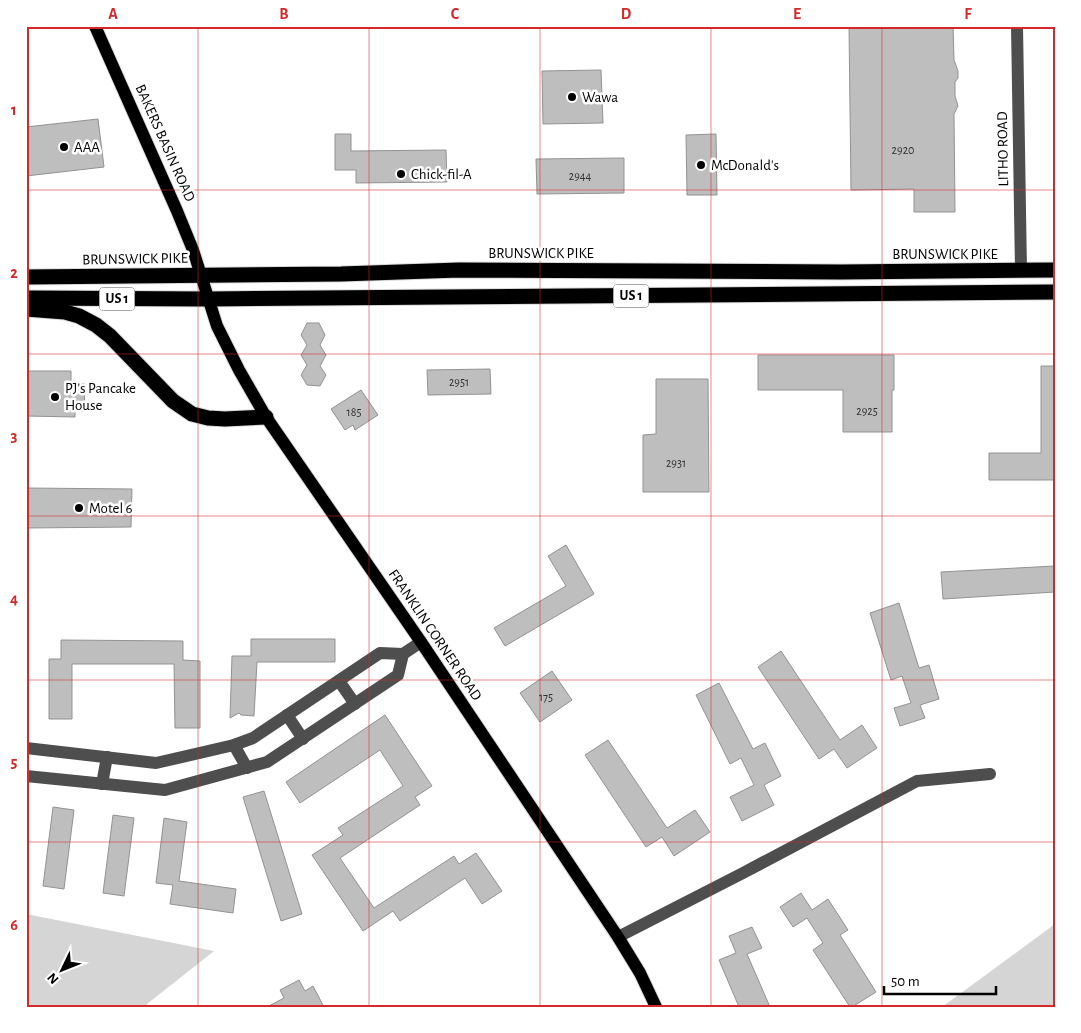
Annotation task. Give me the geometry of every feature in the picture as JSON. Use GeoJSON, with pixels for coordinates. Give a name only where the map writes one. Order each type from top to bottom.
{"type":"FeatureCollection","features":[{"type":"Feature","properties":{"kind":"highway","name":"BRUNSWICK PIKE"},"geometry":{"type":"LineString","coordinates":[[26,277],[341,274],[459,270],[821,272],[1055,270]]}},
{"type":"Feature","properties":{"kind":"highway","name":"US 1"},"geometry":{"type":"LineString","coordinates":[[26,298],[208,299],[1055,292]]}},
{"type":"Feature","properties":{"kind":"highway"},"geometry":{"type":"LineString","coordinates":[[26,309],[65,312],[80,316],[96,324],[110,336],[164,393],[192,414],[208,418],[225,419],[266,417]]}},
{"type":"Feature","properties":{"kind":"main road","name":"BAKERS BASIN ROAD"},"geometry":{"type":"LineString","coordinates":[[95,26],[177,211],[201,275]]}},
{"type":"Feature","properties":{"kind":"main road","name":"FRANKLIN CORNER ROAD"},"geometry":{"type":"LineString","coordinates":[[201,275],[217,326],[266,417],[421,642],[618,937],[640,973],[656,1007]]}},
{"type":"Feature","properties":{"kind":"street","name":"LITHO ROAD"},"geometry":{"type":"LineString","coordinates":[[1017,26],[1021,271]]}},
{"type":"Feature","properties":{"kind":"street"},"geometry":{"type":"LineString","coordinates":[[26,748],[156,764],[234,745],[253,738],[380,653],[403,654],[421,642]]}},
{"type":"Feature","properties":{"kind":"street"},"geometry":{"type":"LineString","coordinates":[[26,776],[165,790],[267,762],[398,675],[403,654]]}},
{"type":"Feature","properties":{"kind":"street"},"geometry":{"type":"LineString","coordinates":[[338,681],[354,704]]}},
{"type":"Feature","properties":{"kind":"street"},"geometry":{"type":"LineString","coordinates":[[288,715],[303,739]]}},
{"type":"Feature","properties":{"kind":"street"},"geometry":{"type":"LineString","coordinates":[[234,745],[247,768]]}},
{"type":"Feature","properties":{"kind":"street"},"geometry":{"type":"LineString","coordinates":[[102,784],[107,757]]}},
{"type":"Feature","properties":{"kind":"street"},"geometry":{"type":"LineString","coordinates":[[618,937],[917,781],[990,774]]}},
{"type":"Feature","properties":{"kind":"shaded area"},"geometry":{"type":"Polygon","coordinates":[[[26,914],[214,951],[147,1004],[148,1007],[26,1007],[26,914]]]}},
{"type":"Feature","properties":{"kind":"shaded area"},"geometry":{"type":"Polygon","coordinates":[[[1055,924],[1055,1007],[942,1007],[1055,924]]]}},
{"type":"Feature","properties":{"kind":"building"},"geometry":{"type":"Polygon","coordinates":[[[849,26],[953,26],[954,60],[958,71],[958,78],[955,82],[955,96],[958,106],[954,114],[955,212],[914,212],[914,189],[851,190],[849,26]]]}},
{"type":"Feature","properties":{"kind":"building","name":"Wawa"},"geometry":{"type":"Polygon","coordinates":[[[601,70],[603,123],[543,124],[542,71],[601,70]]]}},
{"type":"Feature","properties":{"kind":"building","name":"AAA"},"geometry":{"type":"Polygon","coordinates":[[[98,119],[104,167],[26,176],[26,127],[98,119]]]}},
{"type":"Feature","properties":{"kind":"building","name":"Chick-fil-A"},"geometry":{"type":"Polygon","coordinates":[[[335,134],[351,134],[351,151],[446,150],[447,182],[356,183],[356,170],[335,170],[335,134]]]}},
{"type":"Feature","properties":{"kind":"building","name":"McDonald's"},"geometry":{"type":"Polygon","coordinates":[[[716,134],[717,195],[687,195],[686,135],[716,134]]]}},
{"type":"Feature","properties":{"kind":"building"},"geometry":{"type":"Polygon","coordinates":[[[624,158],[624,193],[537,194],[536,159],[624,158]]]}},
{"type":"Feature","properties":{"kind":"building"},"geometry":{"type":"Polygon","coordinates":[[[307,323],[319,323],[325,335],[320,345],[326,355],[320,366],[326,375],[320,386],[307,385],[301,375],[307,365],[301,355],[307,345],[301,335],[307,323]]]}},
{"type":"Feature","properties":{"kind":"building"},"geometry":{"type":"Polygon","coordinates":[[[758,355],[894,355],[892,432],[843,432],[843,390],[758,390],[758,355]]]}},
{"type":"Feature","properties":{"kind":"building"},"geometry":{"type":"Polygon","coordinates":[[[1041,366],[1055,366],[1055,480],[989,480],[989,453],[1041,453],[1041,366]]]}},
{"type":"Feature","properties":{"kind":"building"},"geometry":{"type":"Polygon","coordinates":[[[490,369],[491,394],[428,395],[427,370],[490,369]]]}},
{"type":"Feature","properties":{"kind":"building","name":"PJ's Pancake House"},"geometry":{"type":"Polygon","coordinates":[[[26,371],[71,371],[71,383],[85,384],[84,411],[75,411],[75,417],[26,416],[26,371]]]}},
{"type":"Feature","properties":{"kind":"building"},"geometry":{"type":"Polygon","coordinates":[[[656,379],[708,379],[709,492],[643,492],[643,435],[656,434],[656,379]]]}},
{"type":"Feature","properties":{"kind":"building"},"geometry":{"type":"Polygon","coordinates":[[[361,390],[378,415],[355,430],[353,425],[345,430],[331,409],[361,390]]]}},
{"type":"Feature","properties":{"kind":"building","name":"Motel 6"},"geometry":{"type":"Polygon","coordinates":[[[26,488],[132,489],[131,527],[26,528],[26,488]]]}},
{"type":"Feature","properties":{"kind":"building"},"geometry":{"type":"Polygon","coordinates":[[[566,545],[594,594],[505,646],[494,628],[566,586],[548,556],[566,545]]]}},
{"type":"Feature","properties":{"kind":"building"},"geometry":{"type":"Polygon","coordinates":[[[1055,566],[1055,592],[943,599],[941,572],[1055,566]]]}},
{"type":"Feature","properties":{"kind":"building"},"geometry":{"type":"Polygon","coordinates":[[[899,603],[919,668],[929,665],[939,699],[920,705],[925,718],[900,726],[894,708],[911,703],[902,676],[891,680],[870,613],[899,603]]]}},
{"type":"Feature","properties":{"kind":"building"},"geometry":{"type":"Polygon","coordinates":[[[251,639],[335,639],[335,662],[257,662],[254,716],[241,715],[239,713],[230,718],[232,656],[251,656],[251,639]]]}},
{"type":"Feature","properties":{"kind":"building"},"geometry":{"type":"Polygon","coordinates":[[[61,640],[183,641],[183,660],[200,661],[200,728],[175,728],[174,664],[72,664],[72,719],[49,719],[49,659],[61,659],[61,640]]]}},
{"type":"Feature","properties":{"kind":"building"},"geometry":{"type":"Polygon","coordinates":[[[781,651],[840,740],[862,725],[877,748],[847,768],[834,749],[819,759],[758,667],[781,651]]]}},
{"type":"Feature","properties":{"kind":"building"},"geometry":{"type":"Polygon","coordinates":[[[552,671],[572,700],[540,722],[520,693],[552,671]]]}},
{"type":"Feature","properties":{"kind":"building"},"geometry":{"type":"Polygon","coordinates":[[[719,683],[753,749],[765,743],[781,776],[764,785],[774,805],[742,821],[730,797],[754,785],[741,758],[730,764],[696,695],[719,683]]]}},
{"type":"Feature","properties":{"kind":"building"},"geometry":{"type":"Polygon","coordinates":[[[385,715],[432,786],[415,797],[420,805],[340,858],[374,908],[454,856],[459,864],[476,853],[502,891],[482,904],[465,878],[400,921],[393,911],[363,931],[312,855],[343,835],[338,828],[403,786],[380,750],[300,803],[286,782],[385,715]]]}},
{"type":"Feature","properties":{"kind":"building"},"geometry":{"type":"Polygon","coordinates":[[[608,740],[667,828],[695,810],[710,832],[674,856],[662,837],[646,847],[585,755],[608,740]]]}},
{"type":"Feature","properties":{"kind":"building"},"geometry":{"type":"Polygon","coordinates":[[[264,791],[302,914],[281,921],[243,797],[264,791]]]}},
{"type":"Feature","properties":{"kind":"building"},"geometry":{"type":"Polygon","coordinates":[[[53,807],[74,810],[64,889],[43,886],[53,807]]]}},
{"type":"Feature","properties":{"kind":"building"},"geometry":{"type":"Polygon","coordinates":[[[113,815],[134,818],[124,896],[103,893],[113,815]]]}},
{"type":"Feature","properties":{"kind":"building"},"geometry":{"type":"Polygon","coordinates":[[[164,818],[187,822],[179,881],[236,889],[233,913],[170,904],[173,885],[156,883],[164,818]]]}},
{"type":"Feature","properties":{"kind":"building"},"geometry":{"type":"Polygon","coordinates":[[[801,893],[812,910],[828,899],[848,930],[840,935],[876,992],[852,1007],[850,1007],[813,950],[823,943],[807,918],[793,927],[780,907],[801,893]]]}},
{"type":"Feature","properties":{"kind":"building"},"geometry":{"type":"Polygon","coordinates":[[[752,927],[762,948],[747,954],[770,1007],[739,1007],[719,960],[736,953],[729,936],[752,927]]]}},
{"type":"Feature","properties":{"kind":"building"},"geometry":{"type":"Polygon","coordinates":[[[299,980],[305,991],[313,986],[324,1007],[267,1007],[284,998],[280,990],[299,980]]]}},
{"type":"Feature","properties":{"kind":"place","name":"Wawa"},"geometry":{"type":"Point","coordinates":[572,97]}},
{"type":"Feature","properties":{"kind":"place","name":"AAA"},"geometry":{"type":"Point","coordinates":[64,147]}},
{"type":"Feature","properties":{"kind":"place","name":"McDonald's"},"geometry":{"type":"Point","coordinates":[701,165]}},
{"type":"Feature","properties":{"kind":"place","name":"Chick-fil-A"},"geometry":{"type":"Point","coordinates":[401,174]}},
{"type":"Feature","properties":{"kind":"place","name":"PJ's Pancake House"},"geometry":{"type":"Point","coordinates":[55,397]}},
{"type":"Feature","properties":{"kind":"place","name":"Motel 6"},"geometry":{"type":"Point","coordinates":[79,508]}}]}
